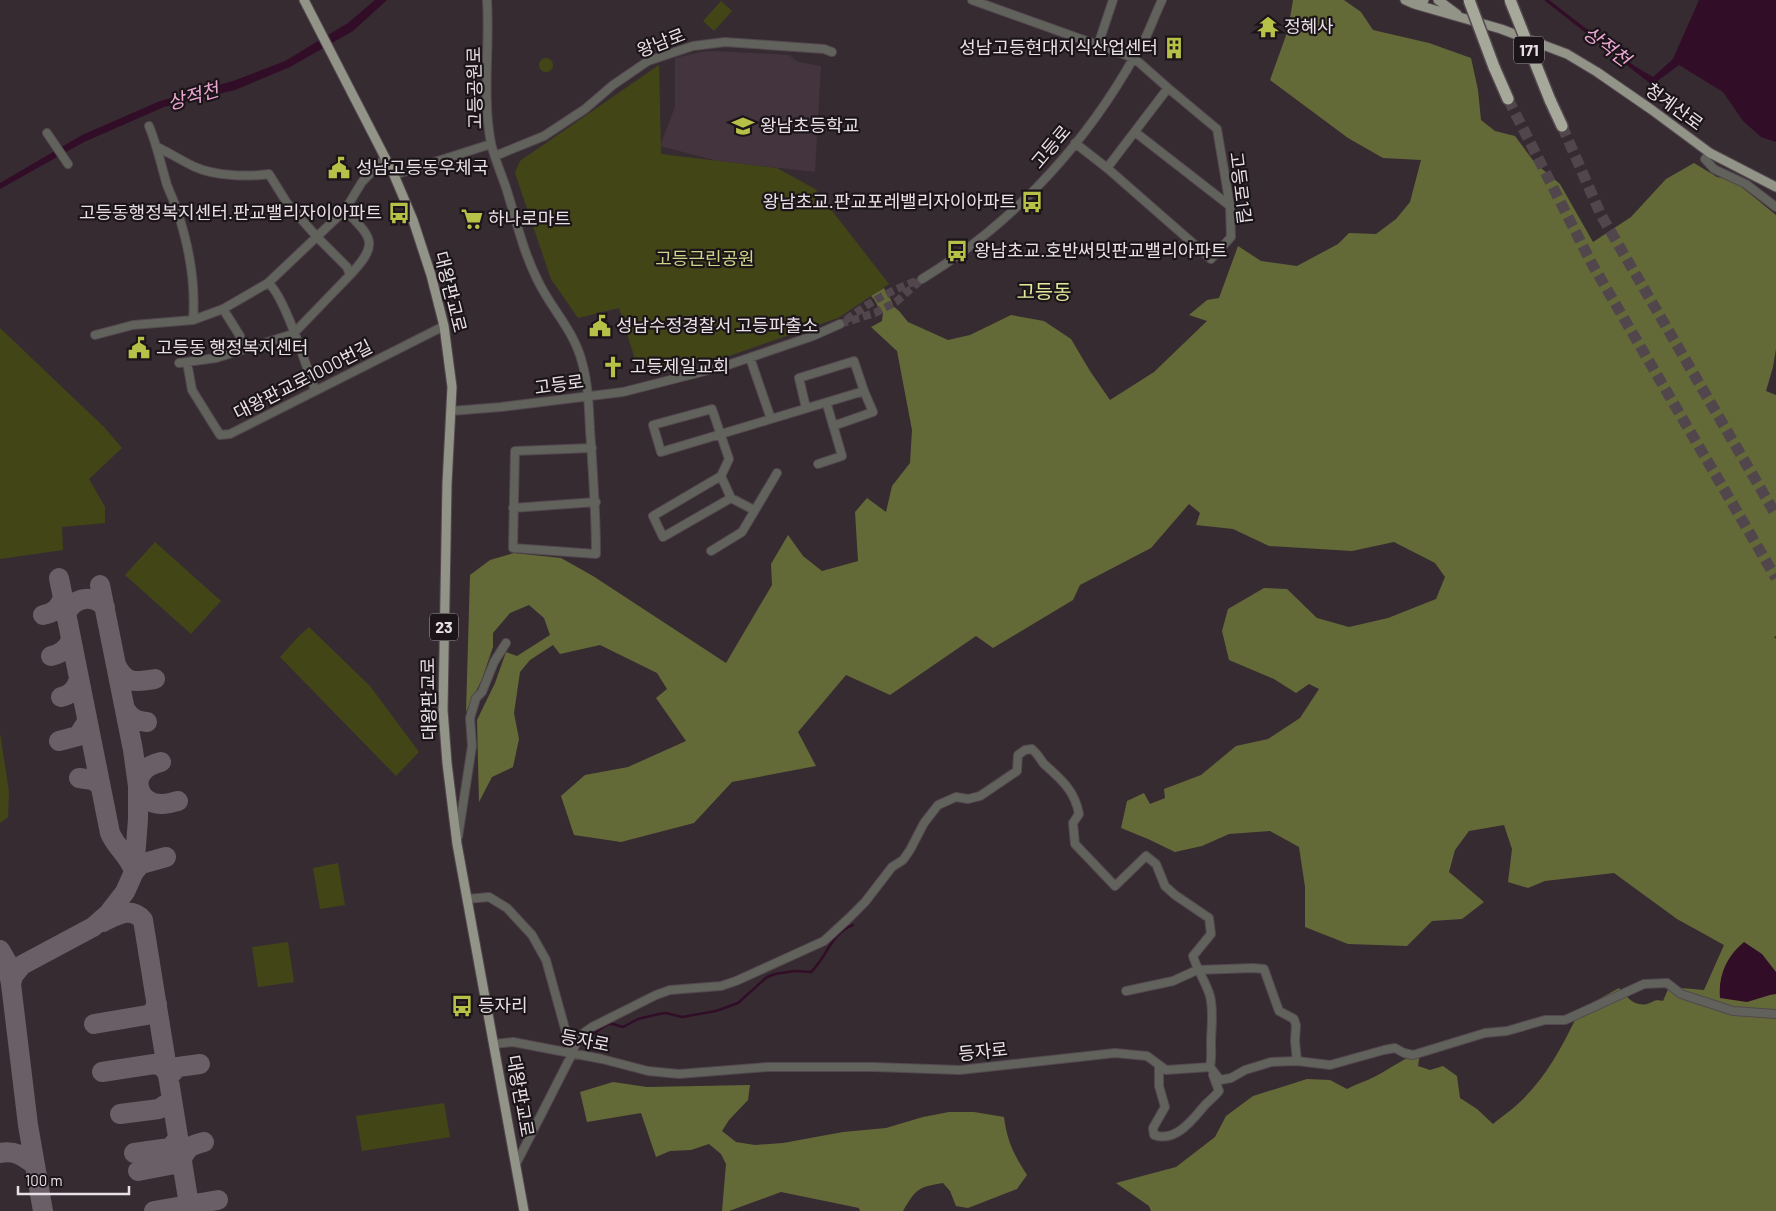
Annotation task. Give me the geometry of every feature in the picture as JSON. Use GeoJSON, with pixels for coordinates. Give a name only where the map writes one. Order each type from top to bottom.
{"type":"FeatureCollection","features":[{"type":"Feature","properties":{"kind":"highway","name":"171"},"geometry":{"type":"LineString","coordinates":[[1469,0],[1508,99]]}},
{"type":"Feature","properties":{"kind":"highway","name":"171"},"geometry":{"type":"LineString","coordinates":[[1510,0],[1562,126]]}},
{"type":"Feature","properties":{"kind":"main road","name":"대왕판교로"},"geometry":{"type":"LineString","coordinates":[[304,0],[394,175],[413,220],[431,275],[444,326],[452,387],[447,484],[443,710],[457,844],[524,1211]]}},
{"type":"Feature","properties":{"kind":"main road","name":"청계산로"},"geometry":{"type":"LineString","coordinates":[[1398,0],[1513,33],[1568,54],[1652,110],[1710,154],[1776,187]]}},
{"type":"Feature","properties":{"kind":"main road"},"geometry":{"type":"LineString","coordinates":[[1410,2],[1424,0]]}},
{"type":"Feature","properties":{"kind":"main road","name":"청계산로"},"geometry":{"type":"LineString","coordinates":[[1438,0],[1470,21]]}},
{"type":"Feature","properties":{"kind":"street","name":"고등공원로"},"geometry":{"type":"LineString","coordinates":[[487,0],[489,24],[487,100],[491,144],[522,246],[539,284],[574,337],[583,363],[588,396],[596,502],[596,554],[513,548],[513,508]]}},
{"type":"Feature","properties":{"kind":"street"},"geometry":{"type":"LineString","coordinates":[[972,0],[1134,58]]}},
{"type":"Feature","properties":{"kind":"street"},"geometry":{"type":"LineString","coordinates":[[1098,45],[1113,0]]}},
{"type":"Feature","properties":{"kind":"street","name":"고등로"},"geometry":{"type":"LineString","coordinates":[[922,278],[984,237],[1032,193],[1108,102],[1145,39],[1162,0]]}},
{"type":"Feature","properties":{"kind":"street","name":"왕남로"},"geometry":{"type":"LineString","coordinates":[[495,156],[544,136],[585,109],[613,85],[648,61],[693,46],[725,42],[824,49],[832,52]]}},
{"type":"Feature","properties":{"kind":"street","name":"고등로1길"},"geometry":{"type":"LineString","coordinates":[[1075,143],[1108,168],[1211,259],[1230,237],[1230,206],[1217,129],[1134,58]]}},
{"type":"Feature","properties":{"kind":"street"},"geometry":{"type":"LineString","coordinates":[[1108,168],[1168,88]]}},
{"type":"Feature","properties":{"kind":"street"},"geometry":{"type":"LineString","coordinates":[[149,126],[191,256],[195,300],[193,320]]}},
{"type":"Feature","properties":{"kind":"street"},"geometry":{"type":"LineString","coordinates":[[1135,132],[1230,206]]}},
{"type":"Feature","properties":{"kind":"street"},"geometry":{"type":"LineString","coordinates":[[49,135],[67,162]]}},
{"type":"Feature","properties":{"kind":"street"},"geometry":{"type":"LineString","coordinates":[[394,175],[491,144]]}},
{"type":"Feature","properties":{"kind":"street"},"geometry":{"type":"LineString","coordinates":[[157,147],[197,168],[247,176],[269,174],[287,204],[347,267],[350,275]]}},
{"type":"Feature","properties":{"kind":"street"},"geometry":{"type":"LineString","coordinates":[[1710,154],[1705,158],[1714,170],[1746,184],[1776,207]]}},
{"type":"Feature","properties":{"kind":"street"},"geometry":{"type":"LineString","coordinates":[[95,335],[133,325],[193,320],[223,309],[268,283],[345,210],[362,182],[385,158]]}},
{"type":"Feature","properties":{"kind":"street"},"geometry":{"type":"LineString","coordinates":[[223,309],[240,336],[238,352],[294,334],[350,275],[369,252],[369,238],[361,225],[345,210]]}},
{"type":"Feature","properties":{"kind":"street"},"geometry":{"type":"LineString","coordinates":[[268,283],[274,287],[282,302],[315,390]]}},
{"type":"Feature","properties":{"kind":"street","name":"고등로"},"geometry":{"type":"LineString","coordinates":[[451,411],[501,407],[623,392],[725,366],[814,336],[840,324]]}},
{"type":"Feature","properties":{"kind":"street","name":"대왕판교로1000번길"},"geometry":{"type":"LineString","coordinates":[[238,352],[216,358],[183,362],[192,390],[220,435],[230,434],[444,326]]}},
{"type":"Feature","properties":{"kind":"street"},"geometry":{"type":"LineString","coordinates":[[750,358],[771,419]]}},
{"type":"Feature","properties":{"kind":"street"},"geometry":{"type":"LineString","coordinates":[[806,408],[799,378],[854,361],[873,412],[833,426]]}},
{"type":"Feature","properties":{"kind":"street"},"geometry":{"type":"LineString","coordinates":[[731,498],[663,537],[653,516],[721,476],[729,459],[721,434],[712,409],[653,425],[660,452],[721,434],[771,419],[806,408],[864,392]]}},
{"type":"Feature","properties":{"kind":"street"},"geometry":{"type":"LineString","coordinates":[[818,464],[842,456],[828,408]]}},
{"type":"Feature","properties":{"kind":"street"},"geometry":{"type":"LineString","coordinates":[[592,448],[514,451],[513,508],[596,502]]}},
{"type":"Feature","properties":{"kind":"street"},"geometry":{"type":"LineString","coordinates":[[710,551],[742,532],[776,473]]}},
{"type":"Feature","properties":{"kind":"street"},"geometry":{"type":"LineString","coordinates":[[721,476],[731,498],[754,510]]}},
{"type":"Feature","properties":{"kind":"street"},"geometry":{"type":"LineString","coordinates":[[457,844],[472,746],[470,718],[476,698],[482,692],[494,662],[506,643]]}},
{"type":"Feature","properties":{"kind":"street"},"geometry":{"type":"LineString","coordinates":[[516,1164],[572,1054],[578,1037],[592,1027],[656,995],[670,990],[700,988],[729,983],[824,941],[865,902],[892,867],[903,860],[924,823],[938,804],[956,797],[968,799],[980,796],[995,787],[1017,771],[1018,755],[1025,750],[1032,749],[1040,755],[1042,762],[1062,778],[1077,803],[1079,814],[1073,823],[1075,844],[1115,886],[1146,856],[1156,864],[1165,886],[1209,918],[1210,934],[1193,956],[1197,970],[1210,996],[1213,1056],[1210,1067],[1219,1091],[1188,1125],[1178,1132],[1161,1137],[1154,1135],[1153,1128],[1165,1107],[1159,1086],[1159,1066]]}},
{"type":"Feature","properties":{"kind":"street"},"geometry":{"type":"LineString","coordinates":[[467,899],[489,897],[507,908],[532,935],[546,960],[572,1054]]}},
{"type":"Feature","properties":{"kind":"street"},"geometry":{"type":"LineString","coordinates":[[1126,991],[1173,981],[1197,970],[1264,969],[1279,1011],[1294,1019],[1296,1025],[1297,1061]]}},
{"type":"Feature","properties":{"kind":"street"},"geometry":{"type":"LineString","coordinates":[[1210,1067],[1220,1080],[1231,1078],[1245,1070],[1271,1062],[1297,1061],[1330,1065],[1395,1048],[1413,1055],[1485,1033],[1507,1031],[1545,1020],[1566,1020],[1644,984],[1666,984],[1681,994],[1733,1011],[1776,1014]]}},
{"type":"Feature","properties":{"kind":"street","name":"등자로"},"geometry":{"type":"LineString","coordinates":[[494,1044],[513,1042],[602,1059],[648,1071],[679,1074],[767,1067],[874,1067],[960,1070],[1115,1053],[1147,1056],[1166,1070],[1210,1067]]}},
{"type":"Feature","properties":{"kind":"shaded area","name":"왕남초등학교"},"geometry":{"type":"Polygon","coordinates":[[[714,51],[789,55],[798,62],[821,66],[815,172],[718,161],[660,146],[675,107],[675,58],[714,51]]]}},
{"type":"Feature","properties":{"kind":"green space"},"geometry":{"type":"Polygon","coordinates":[[[1293,0],[1344,0],[1361,12],[1373,30],[1429,43],[1471,58],[1478,90],[1481,120],[1495,131],[1515,136],[1535,163],[1560,184],[1593,242],[1631,217],[1666,179],[1694,163],[1717,177],[1733,180],[1776,215],[1776,349],[1766,391],[1776,395],[1776,636],[1774,637],[1776,639],[1776,1211],[1151,1211],[1149,1206],[1116,1183],[1176,1167],[1215,1137],[1226,1116],[1253,1096],[1307,1079],[1330,1080],[1347,1089],[1373,1078],[1403,1060],[1420,1053],[1418,1066],[1430,1070],[1443,1066],[1457,1076],[1460,1098],[1477,1109],[1493,1124],[1515,1107],[1541,1079],[1554,1060],[1575,1020],[1574,1013],[1619,988],[1631,1000],[1642,1005],[1663,1001],[1669,987],[1704,990],[1724,945],[1677,919],[1614,873],[1545,881],[1528,888],[1508,882],[1512,849],[1504,825],[1469,831],[1455,850],[1449,872],[1484,902],[1462,919],[1432,921],[1407,946],[1348,944],[1305,927],[1305,887],[1299,847],[1270,831],[1229,834],[1202,846],[1175,852],[1121,828],[1127,801],[1144,793],[1150,804],[1165,798],[1164,789],[1201,775],[1236,746],[1268,739],[1300,718],[1319,689],[1309,684],[1296,693],[1274,679],[1229,660],[1222,631],[1228,609],[1264,588],[1287,589],[1317,618],[1349,627],[1388,618],[1436,599],[1445,577],[1435,563],[1394,542],[1352,551],[1269,546],[1233,529],[1196,525],[1200,513],[1189,504],[1151,548],[1080,585],[1073,600],[993,648],[976,636],[890,695],[846,675],[798,732],[816,766],[732,782],[694,823],[621,842],[574,835],[561,796],[585,775],[628,767],[686,741],[656,698],[667,689],[657,673],[600,645],[560,654],[553,645],[530,660],[520,672],[514,713],[519,739],[513,767],[492,777],[479,802],[477,720],[495,683],[506,652],[517,656],[550,635],[544,618],[529,605],[510,613],[493,633],[493,647],[482,679],[466,712],[470,575],[490,560],[514,553],[561,558],[593,576],[726,663],[772,585],[771,564],[788,535],[803,556],[822,571],[858,561],[855,512],[867,498],[886,512],[892,486],[910,463],[912,430],[897,351],[871,327],[882,321],[883,313],[871,296],[884,288],[893,306],[908,322],[948,340],[970,335],[1011,315],[1044,321],[1071,339],[1110,400],[1154,372],[1207,321],[1189,315],[1207,300],[1219,298],[1238,246],[1261,261],[1297,266],[1338,244],[1349,233],[1376,234],[1396,219],[1410,202],[1421,160],[1383,158],[1348,138],[1270,80],[1288,30],[1293,0]]]}},
{"type":"Feature","properties":{"kind":"green space"},"geometry":{"type":"Polygon","coordinates":[[[721,1],[732,11],[714,31],[703,21],[721,1]]]}},
{"type":"Feature","properties":{"kind":"green space"},"geometry":{"type":"Polygon","coordinates":[[[546,58],[551,60],[553,65],[551,70],[546,72],[541,70],[539,65],[541,60],[546,58]]]}},
{"type":"Feature","properties":{"kind":"green space","name":"고등근린공원"},"geometry":{"type":"Polygon","coordinates":[[[659,65],[661,154],[777,168],[815,189],[889,284],[838,318],[726,357],[639,372],[619,308],[578,318],[551,279],[515,173],[520,161],[659,65]]]}},
{"type":"Feature","properties":{"kind":"green space"},"geometry":{"type":"Polygon","coordinates":[[[0,328],[104,427],[122,448],[89,479],[105,507],[105,523],[62,527],[63,550],[0,559],[0,328]]]}},
{"type":"Feature","properties":{"kind":"green space"},"geometry":{"type":"Polygon","coordinates":[[[155,542],[221,601],[191,634],[125,575],[155,542]]]}},
{"type":"Feature","properties":{"kind":"green space"},"geometry":{"type":"Polygon","coordinates":[[[309,627],[370,686],[419,752],[396,776],[280,657],[309,627]]]}},
{"type":"Feature","properties":{"kind":"green space"},"geometry":{"type":"Polygon","coordinates":[[[0,733],[9,792],[8,817],[0,823],[0,733]]]}},
{"type":"Feature","properties":{"kind":"green space"},"geometry":{"type":"Polygon","coordinates":[[[338,863],[345,905],[320,909],[313,868],[338,863]]]}},
{"type":"Feature","properties":{"kind":"green space"},"geometry":{"type":"Polygon","coordinates":[[[288,942],[294,982],[258,987],[252,947],[288,942]]]}},
{"type":"Feature","properties":{"kind":"green space"},"geometry":{"type":"Polygon","coordinates":[[[613,1082],[647,1087],[750,1085],[748,1100],[729,1120],[722,1131],[736,1142],[755,1145],[783,1143],[843,1132],[886,1128],[923,1117],[949,1112],[974,1112],[1004,1117],[1012,1148],[1027,1175],[1017,1189],[968,1208],[956,1206],[950,1191],[943,1183],[918,1190],[903,1211],[860,1211],[859,1208],[781,1192],[729,1211],[722,1211],[726,1164],[721,1154],[709,1144],[691,1150],[670,1151],[656,1157],[641,1113],[587,1122],[580,1092],[613,1082]]]}},
{"type":"Feature","properties":{"kind":"green space"},"geometry":{"type":"Polygon","coordinates":[[[444,1103],[450,1137],[362,1151],[356,1116],[444,1103]]]}},
{"type":"Feature","properties":{"kind":"water","name":"상적천"},"geometry":{"type":"Polygon","coordinates":[[[375,0],[387,0],[353,31],[290,67],[235,90],[164,107],[84,142],[0,189],[0,183],[82,135],[160,101],[233,81],[285,61],[348,23],[375,0]]]}},
{"type":"Feature","properties":{"kind":"water","name":"상적천"},"geometry":{"type":"Polygon","coordinates":[[[1544,0],[1549,0],[1636,67],[1653,77],[1673,59],[1699,0],[1776,0],[1776,142],[1761,137],[1743,121],[1723,92],[1679,65],[1652,85],[1544,0]]]}},
{"type":"Feature","properties":{"kind":"water"},"geometry":{"type":"Polygon","coordinates":[[[1744,942],[1762,954],[1776,972],[1776,994],[1747,1002],[1720,998],[1722,974],[1728,960],[1744,942]]]}},
{"type":"Feature","properties":{"kind":"waterway"},"geometry":{"type":"LineString","coordinates":[[591,1035],[608,1024],[623,1027],[638,1019],[659,1014],[666,1013],[682,1017],[716,1011],[738,1003],[767,977],[794,971],[811,972],[834,939],[853,925]]}},
{"type":"Feature","properties":{"kind":"taxiway"},"geometry":{"type":"LineString","coordinates":[[59,578],[110,833],[129,861],[134,872]]}},
{"type":"Feature","properties":{"kind":"taxiway"},"geometry":{"type":"LineString","coordinates":[[11,984],[13,976],[22,965],[93,927],[108,914],[125,892],[134,872],[138,819],[138,786],[133,750],[100,585]]}},
{"type":"Feature","properties":{"kind":"taxiway"},"geometry":{"type":"LineString","coordinates":[[43,615],[56,610],[63,598]]}},
{"type":"Feature","properties":{"kind":"taxiway"},"geometry":{"type":"LineString","coordinates":[[66,613],[74,603],[84,599],[95,600],[105,607]]}},
{"type":"Feature","properties":{"kind":"taxiway"},"geometry":{"type":"LineString","coordinates":[[51,656],[63,651],[71,640]]}},
{"type":"Feature","properties":{"kind":"taxiway"},"geometry":{"type":"LineString","coordinates":[[116,665],[124,676],[132,681],[155,679]]}},
{"type":"Feature","properties":{"kind":"taxiway"},"geometry":{"type":"LineString","coordinates":[[61,697],[73,691],[79,679]]}},
{"type":"Feature","properties":{"kind":"taxiway"},"geometry":{"type":"LineString","coordinates":[[125,709],[134,718],[147,722]]}},
{"type":"Feature","properties":{"kind":"taxiway"},"geometry":{"type":"LineString","coordinates":[[59,741],[78,736],[87,722]]}},
{"type":"Feature","properties":{"kind":"taxiway"},"geometry":{"type":"LineString","coordinates":[[161,762],[150,766],[142,772],[139,779],[141,794],[154,803],[165,804],[178,801]]}},
{"type":"Feature","properties":{"kind":"taxiway"},"geometry":{"type":"LineString","coordinates":[[79,778],[93,780],[100,785]]}},
{"type":"Feature","properties":{"kind":"taxiway"},"geometry":{"type":"LineString","coordinates":[[134,872],[141,864],[166,857]]}},
{"type":"Feature","properties":{"kind":"taxiway"},"geometry":{"type":"LineString","coordinates":[[103,922],[124,913],[134,913],[143,920],[190,1211]]}},
{"type":"Feature","properties":{"kind":"taxiway"},"geometry":{"type":"LineString","coordinates":[[0,950],[7,962],[11,984],[28,1125],[43,1211]]}},
{"type":"Feature","properties":{"kind":"taxiway"},"geometry":{"type":"LineString","coordinates":[[94,1024],[147,1015],[152,1013],[157,1004]]}},
{"type":"Feature","properties":{"kind":"taxiway"},"geometry":{"type":"LineString","coordinates":[[102,1072],[154,1064],[161,1066],[168,1073]]}},
{"type":"Feature","properties":{"kind":"taxiway"},"geometry":{"type":"LineString","coordinates":[[168,1077],[178,1067],[200,1064]]}},
{"type":"Feature","properties":{"kind":"taxiway"},"geometry":{"type":"LineString","coordinates":[[120,1114],[159,1109],[172,1100]]}},
{"type":"Feature","properties":{"kind":"taxiway"},"geometry":{"type":"LineString","coordinates":[[134,1153],[170,1148],[178,1139]]}},
{"type":"Feature","properties":{"kind":"taxiway"},"geometry":{"type":"LineString","coordinates":[[182,1159],[190,1147],[204,1142]]}},
{"type":"Feature","properties":{"kind":"taxiway"},"geometry":{"type":"LineString","coordinates":[[138,1171],[175,1164],[181,1156],[174,1150]]}},
{"type":"Feature","properties":{"kind":"taxiway"},"geometry":{"type":"LineString","coordinates":[[0,1153],[10,1152],[19,1154],[35,1165]]}},
{"type":"Feature","properties":{"kind":"taxiway"},"geometry":{"type":"LineString","coordinates":[[154,1211],[218,1200]]}},
{"type":"Feature","properties":{"kind":"tunnel"},"geometry":{"type":"LineString","coordinates":[[1508,99],[1592,264],[1776,578]]}},
{"type":"Feature","properties":{"kind":"tunnel"},"geometry":{"type":"LineString","coordinates":[[1562,126],[1601,215],[1776,515]]}},
{"type":"Feature","properties":{"kind":"tunnel"},"geometry":{"type":"LineString","coordinates":[[840,324],[875,313],[896,302],[922,279]]}},
{"type":"Feature","properties":{"kind":"tunnel"},"geometry":{"type":"LineString","coordinates":[[846,320],[880,298],[916,281]]}},
{"type":"Feature","properties":{"kind":"place","name":"정혜사"},"geometry":{"type":"Point","coordinates":[1268,27]}},
{"type":"Feature","properties":{"kind":"place","name":"성남고등현대지식산업센터"},"geometry":{"type":"Point","coordinates":[1174,48]}},
{"type":"Feature","properties":{"kind":"place","name":"왕남초등학교"},"geometry":{"type":"Point","coordinates":[743,126]}},
{"type":"Feature","properties":{"kind":"place","name":"성남고등동우체국"},"geometry":{"type":"Point","coordinates":[339,168]}},
{"type":"Feature","properties":{"kind":"place","name":"왕남초교.판교포레밸리자이아파트"},"geometry":{"type":"Point","coordinates":[1032,202]}},
{"type":"Feature","properties":{"kind":"place","name":"고등동행정복지센터.판교밸리자이아파트"},"geometry":{"type":"Point","coordinates":[399,213]}},
{"type":"Feature","properties":{"kind":"place","name":"하나로마트"},"geometry":{"type":"Point","coordinates":[472,219]}},
{"type":"Feature","properties":{"kind":"place","name":"왕남초교.호반써밋판교밸리아파트"},"geometry":{"type":"Point","coordinates":[957,251]}},
{"type":"Feature","properties":{"kind":"place","name":"성남수정경찰서 고등파출소"},"geometry":{"type":"Point","coordinates":[600,326]}},
{"type":"Feature","properties":{"kind":"place","name":"고등동 행정복지센터"},"geometry":{"type":"Point","coordinates":[139,348]}},
{"type":"Feature","properties":{"kind":"place","name":"고등제일교회"},"geometry":{"type":"Point","coordinates":[613,367]}},
{"type":"Feature","properties":{"kind":"place","name":"등자리"},"geometry":{"type":"Point","coordinates":[462,1006]}},
{"type":"Feature","properties":{"kind":"district","name":"고등동"},"geometry":{"type":"Point","coordinates":[1044,292]}}]}
